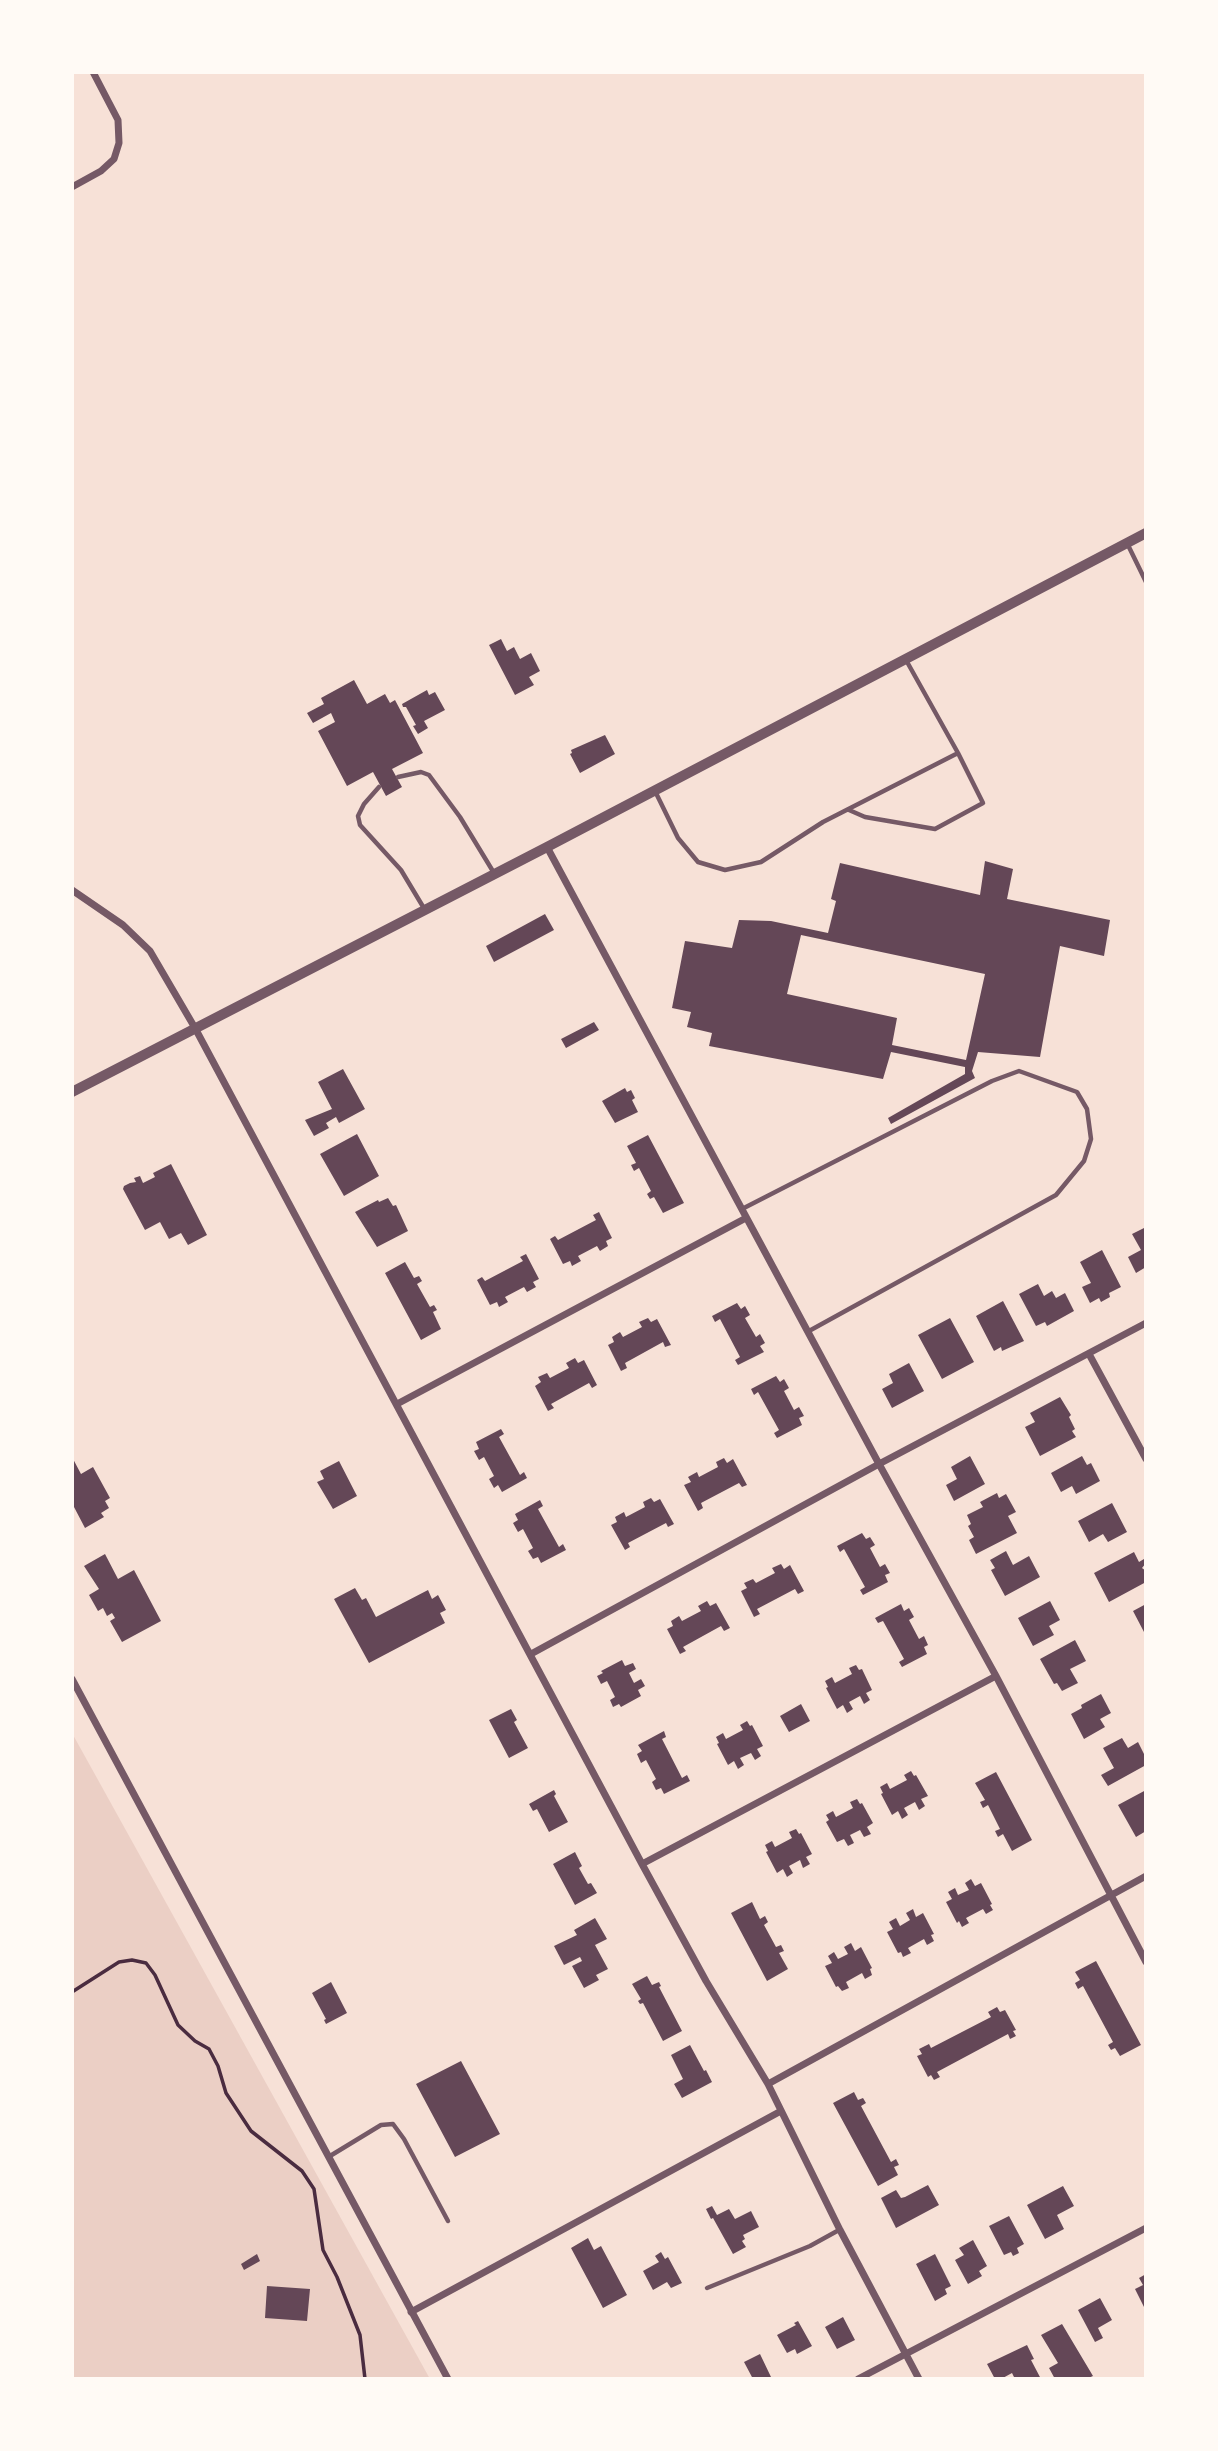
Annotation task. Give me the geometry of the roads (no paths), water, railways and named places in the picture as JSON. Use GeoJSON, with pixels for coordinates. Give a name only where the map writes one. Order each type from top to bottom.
{"type":"FeatureCollection","features":[{"type":"Feature","properties":{"kind":"street"},"geometry":{"type":"LineString","coordinates":[[72,187],[101,171],[114,159],[119,142],[118,120],[93,72]]}},
{"type":"Feature","properties":{"kind":"street"},"geometry":{"type":"LineString","coordinates":[[72,1092],[1146,533]]}},
{"type":"Feature","properties":{"kind":"street"},"geometry":{"type":"LineString","coordinates":[[547,847],[996,1676],[1146,1962]]}},
{"type":"Feature","properties":{"kind":"street"},"geometry":{"type":"LineString","coordinates":[[72,890],[123,925],[150,951],[195,1028],[642,1864],[706,1981],[768,2084],[840,2230],[919,2379]]}},
{"type":"Feature","properties":{"kind":"street"},"geometry":{"type":"LineString","coordinates":[[397,1405],[746,1217]]}},
{"type":"Feature","properties":{"kind":"street"},"geometry":{"type":"LineString","coordinates":[[531,1654],[879,1464],[1146,1323]]}},
{"type":"Feature","properties":{"kind":"street"},"geometry":{"type":"LineString","coordinates":[[1089,1354],[1146,1459]]}},
{"type":"Feature","properties":{"kind":"street"},"geometry":{"type":"LineString","coordinates":[[642,1864],[996,1676]]}},
{"type":"Feature","properties":{"kind":"street"},"geometry":{"type":"LineString","coordinates":[[72,1679],[448,2379]]}},
{"type":"Feature","properties":{"kind":"street"},"geometry":{"type":"LineString","coordinates":[[768,2084],[1146,1876]]}},
{"type":"Feature","properties":{"kind":"street"},"geometry":{"type":"LineString","coordinates":[[411,2312],[746,2128],[782,2111]]}},
{"type":"Feature","properties":{"kind":"street"},"geometry":{"type":"LineString","coordinates":[[858,2379],[1146,2228]]}},
{"type":"Feature","properties":{"kind":"lane"},"geometry":{"type":"LineString","coordinates":[[1127,543],[1146,582]]}},
{"type":"Feature","properties":{"kind":"lane"},"geometry":{"type":"LineString","coordinates":[[848,809],[865,817],[935,829],[983,803],[905,659]]}},
{"type":"Feature","properties":{"kind":"lane"},"geometry":{"type":"LineString","coordinates":[[654,791],[678,838],[698,862],[725,870],[761,862],[823,822],[958,753]]}},
{"type":"Feature","properties":{"kind":"lane"},"geometry":{"type":"LineString","coordinates":[[398,777],[421,772],[435,781],[495,874]]}},
{"type":"Feature","properties":{"kind":"lane"},"geometry":{"type":"LineString","coordinates":[[379,788],[364,804],[358,816],[360,825],[401,870],[425,910]]}},
{"type":"Feature","properties":{"kind":"lane"},"geometry":{"type":"LineString","coordinates":[[742,1209],[992,1081],[1020,1071],[1077,1092],[1087,1109],[1091,1139],[1084,1161],[1056,1195],[808,1332]]}},
{"type":"Feature","properties":{"kind":"lane"},"geometry":{"type":"LineString","coordinates":[[330,2156],[381,2125],[393,2124],[404,2139],[448,2221]]}},
{"type":"Feature","properties":{"kind":"lane"},"geometry":{"type":"LineString","coordinates":[[707,2288],[810,2246],[840,2230]]}}]}
